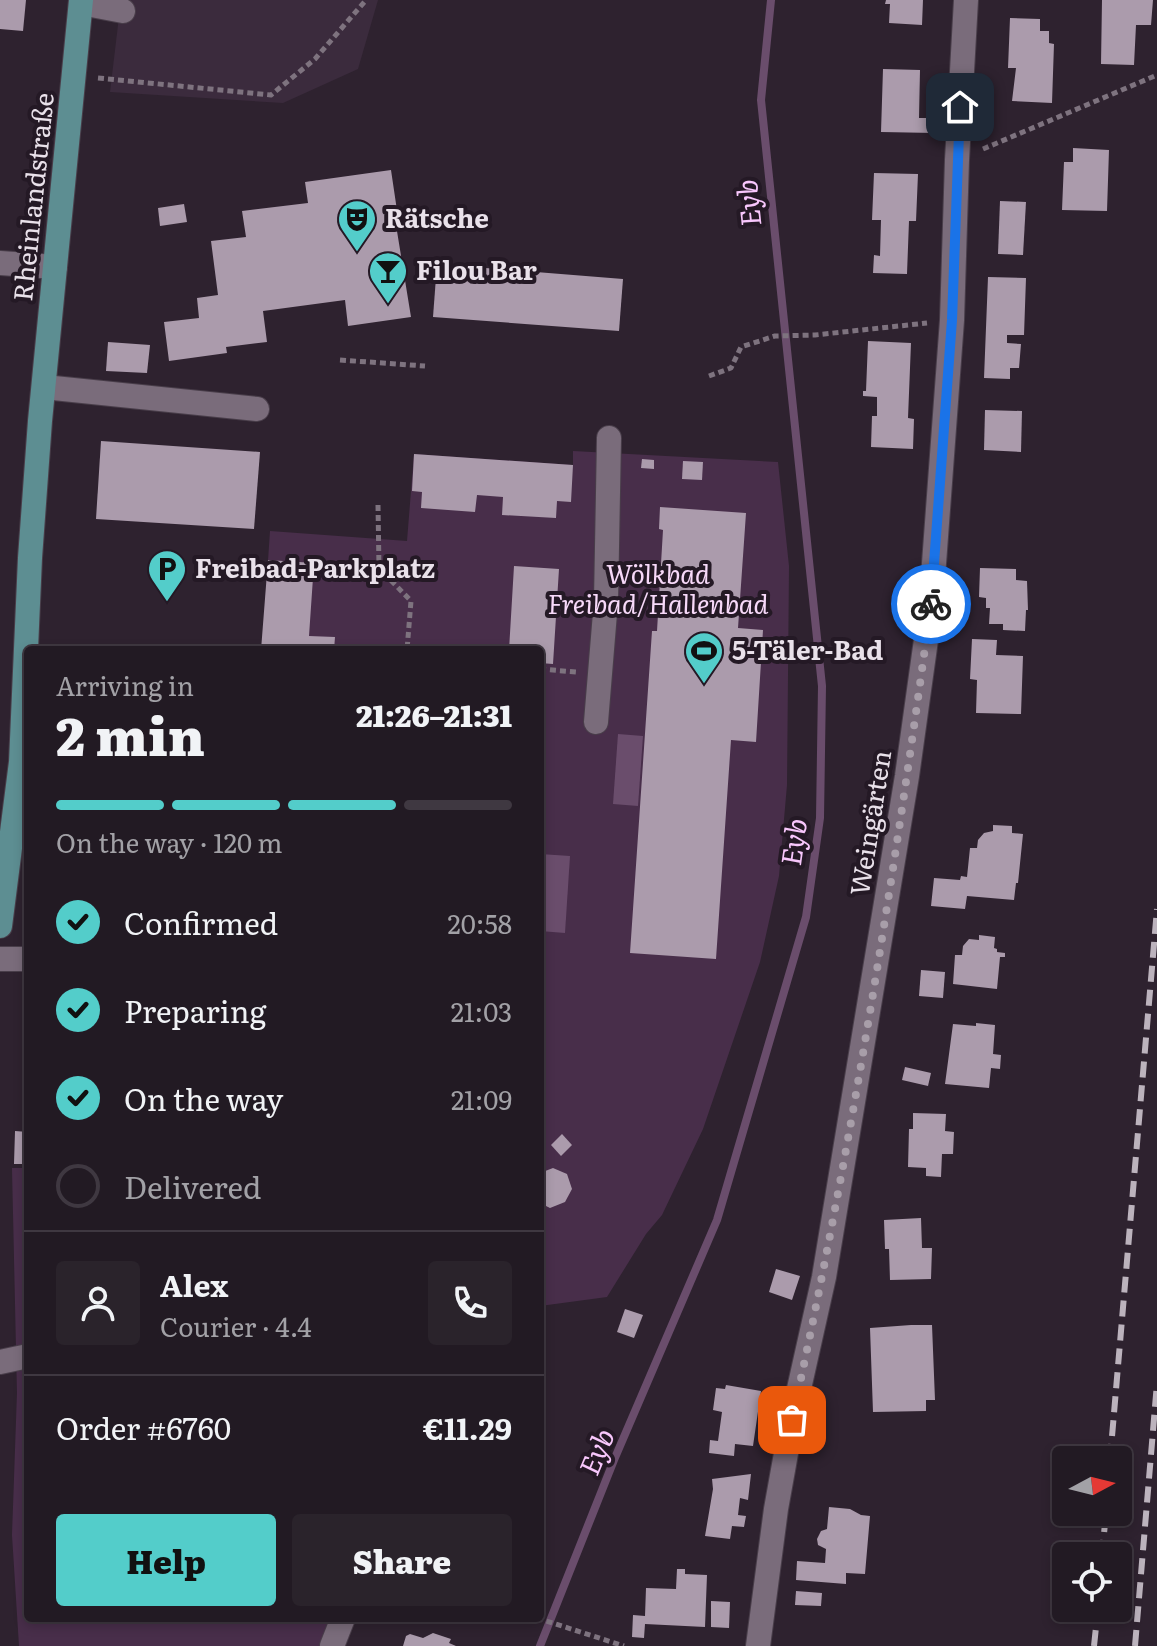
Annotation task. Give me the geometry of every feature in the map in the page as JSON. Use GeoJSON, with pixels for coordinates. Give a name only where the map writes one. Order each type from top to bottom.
{"type":"FeatureCollection","features":[{"type":"Feature","properties":{"kind":"main road","name":"Rheinlandstraße"},"geometry":{"type":"LineString","coordinates":[[26,646],[44,387],[81,1]]}},
{"type":"Feature","properties":{"kind":"main road","name":"Rheinlandstraße"},"geometry":{"type":"LineString","coordinates":[[0,926],[21,762],[24,694]]}},
{"type":"Feature","properties":{"kind":"street","name":"Weingärten"},"geometry":{"type":"LineString","coordinates":[[758,1646],[776,1509],[824,1277],[907,776],[931,604],[952,320],[966,0]]}},
{"type":"Feature","properties":{"kind":"street"},"geometry":{"type":"LineString","coordinates":[[81,1],[123,11]]}},
{"type":"Feature","properties":{"kind":"street"},"geometry":{"type":"LineString","coordinates":[[0,263],[55,267]]}},
{"type":"Feature","properties":{"kind":"street"},"geometry":{"type":"LineString","coordinates":[[44,387],[257,409]]}},
{"type":"Feature","properties":{"kind":"street"},"geometry":{"type":"LineString","coordinates":[[596,722],[606,601],[609,438]]}},
{"type":"Feature","properties":{"kind":"street"},"geometry":{"type":"LineString","coordinates":[[0,959],[24,959]]}},
{"type":"Feature","properties":{"kind":"street"},"geometry":{"type":"LineString","coordinates":[[0,1362],[24,1357]]}},
{"type":"Feature","properties":{"kind":"street"},"geometry":{"type":"LineString","coordinates":[[332,1646],[341,1622]]}},
{"type":"Feature","properties":{"kind":"path"},"geometry":{"type":"LineString","coordinates":[[73,76],[271,95],[315,59],[366,0]]}},
{"type":"Feature","properties":{"kind":"path"},"geometry":{"type":"LineString","coordinates":[[957,160],[1157,75]]}},
{"type":"Feature","properties":{"kind":"path"},"geometry":{"type":"LineString","coordinates":[[709,376],[731,368],[741,347],[775,336],[815,335],[952,320]]}},
{"type":"Feature","properties":{"kind":"path"},"geometry":{"type":"LineString","coordinates":[[340,360],[425,366]]}},
{"type":"Feature","properties":{"kind":"path"},"geometry":{"type":"LineString","coordinates":[[378,505],[379,568],[411,601],[407,646]]}},
{"type":"Feature","properties":{"kind":"path"},"geometry":{"type":"LineString","coordinates":[[544,669],[601,673]]}},
{"type":"Feature","properties":{"kind":"path"},"geometry":{"type":"LineString","coordinates":[[544,1620],[624,1646]]}},
{"type":"Feature","properties":{"kind":"shaded area"},"geometry":{"type":"Polygon","coordinates":[[[121,0],[378,0],[358,69],[283,103],[110,92],[121,0]]]}},
{"type":"Feature","properties":{"kind":"shaded area"},"geometry":{"type":"Polygon","coordinates":[[[618,734],[643,736],[638,806],[613,804],[618,734]]]}},
{"type":"Feature","properties":{"kind":"shaded area"},"geometry":{"type":"Polygon","coordinates":[[[544,854],[570,856],[565,933],[544,931],[544,854]]]}},
{"type":"Feature","properties":{"kind":"green space","name":"Wölkbad Freibad/Hallenbad"},"geometry":{"type":"Polygon","coordinates":[[[573,451],[778,462],[789,566],[787,785],[779,876],[760,962],[703,1129],[662,1215],[646,1234],[607,1297],[544,1305],[544,646],[262,646],[270,531],[407,541],[414,454],[573,465],[573,451]]]}},
{"type":"Feature","properties":{"kind":"green space"},"geometry":{"type":"Polygon","coordinates":[[[12,1168],[24,1168],[24,1622],[329,1622],[320,1646],[19,1646],[12,1535],[17,1393],[12,1168]]]}},
{"type":"Feature","properties":{"kind":"building"},"geometry":{"type":"Polygon","coordinates":[[[0,0],[26,0],[23,31],[0,29],[0,0]]]}},
{"type":"Feature","properties":{"kind":"building"},"geometry":{"type":"Polygon","coordinates":[[[886,0],[923,0],[922,25],[889,23],[890,4],[885,4],[886,0]]]}},
{"type":"Feature","properties":{"kind":"building"},"geometry":{"type":"Polygon","coordinates":[[[1102,0],[1153,0],[1151,25],[1136,25],[1134,65],[1101,64],[1102,0]]]}},
{"type":"Feature","properties":{"kind":"building"},"geometry":{"type":"Polygon","coordinates":[[[1010,18],[1040,19],[1040,31],[1049,31],[1049,43],[1054,44],[1052,103],[1012,101],[1016,68],[1008,68],[1010,18]]]}},
{"type":"Feature","properties":{"kind":"building"},"geometry":{"type":"Polygon","coordinates":[[[883,69],[920,70],[919,118],[935,118],[935,133],[881,132],[883,69]]]}},
{"type":"Feature","properties":{"kind":"building"},"geometry":{"type":"Polygon","coordinates":[[[1073,148],[1109,150],[1107,211],[1062,210],[1064,162],[1073,162],[1073,148]]]}},
{"type":"Feature","properties":{"kind":"building"},"geometry":{"type":"Polygon","coordinates":[[[391,170],[399,224],[396,225],[411,317],[348,326],[345,300],[263,311],[267,342],[226,347],[227,353],[169,361],[164,322],[199,318],[197,298],[218,295],[211,241],[246,237],[242,211],[308,203],[305,182],[391,170]]]}},
{"type":"Feature","properties":{"kind":"building"},"geometry":{"type":"Polygon","coordinates":[[[874,173],[918,174],[916,221],[909,221],[907,274],[873,273],[874,255],[880,256],[881,220],[872,220],[874,173]]]}},
{"type":"Feature","properties":{"kind":"building"},"geometry":{"type":"Polygon","coordinates":[[[1000,201],[1026,202],[1023,255],[998,254],[1000,201]]]}},
{"type":"Feature","properties":{"kind":"building"},"geometry":{"type":"Polygon","coordinates":[[[184,204],[187,222],[160,226],[158,208],[184,204]]]}},
{"type":"Feature","properties":{"kind":"building"},"geometry":{"type":"Polygon","coordinates":[[[437,264],[623,279],[619,331],[433,317],[437,264]]]}},
{"type":"Feature","properties":{"kind":"building"},"geometry":{"type":"Polygon","coordinates":[[[988,277],[1026,278],[1024,335],[1007,335],[1007,343],[1021,344],[1019,368],[1010,368],[1010,379],[984,378],[988,277]]]}},
{"type":"Feature","properties":{"kind":"building"},"geometry":{"type":"Polygon","coordinates":[[[868,341],[911,343],[908,418],[914,419],[913,449],[871,447],[872,416],[877,416],[877,397],[863,396],[863,391],[866,391],[868,341]]]}},
{"type":"Feature","properties":{"kind":"building"},"geometry":{"type":"Polygon","coordinates":[[[108,342],[150,345],[147,373],[106,371],[108,342]]]}},
{"type":"Feature","properties":{"kind":"building"},"geometry":{"type":"Polygon","coordinates":[[[985,410],[1022,411],[1021,452],[984,450],[985,410]]]}},
{"type":"Feature","properties":{"kind":"building"},"geometry":{"type":"Polygon","coordinates":[[[101,441],[260,452],[254,529],[96,519],[101,441]]]}},
{"type":"Feature","properties":{"kind":"building"},"geometry":{"type":"Polygon","coordinates":[[[414,454],[573,465],[571,502],[557,501],[556,518],[502,515],[503,497],[477,495],[475,512],[421,508],[422,492],[412,491],[414,454]]]}},
{"type":"Feature","properties":{"kind":"building"},"geometry":{"type":"Polygon","coordinates":[[[642,459],[654,460],[654,469],[641,468],[642,459]]]}},
{"type":"Feature","properties":{"kind":"building"},"geometry":{"type":"Polygon","coordinates":[[[683,461],[703,462],[702,480],[682,479],[683,461]]]}},
{"type":"Feature","properties":{"kind":"building","name":"5-Täler-Bad"},"geometry":{"type":"Polygon","coordinates":[[[660,507],[746,513],[738,628],[763,630],[756,742],[731,740],[716,959],[630,953],[652,631],[657,631],[663,530],[659,529],[660,507]]]}},
{"type":"Feature","properties":{"kind":"building"},"geometry":{"type":"Polygon","coordinates":[[[268,560],[314,563],[309,636],[335,637],[334,646],[261,646],[268,560]]]}},
{"type":"Feature","properties":{"kind":"building"},"geometry":{"type":"Polygon","coordinates":[[[514,566],[559,569],[553,664],[544,663],[544,646],[509,646],[514,566]]]}},
{"type":"Feature","properties":{"kind":"building"},"geometry":{"type":"Polygon","coordinates":[[[980,568],[1016,569],[1016,580],[1027,581],[1025,631],[1003,630],[1003,624],[989,624],[990,608],[986,608],[986,598],[979,597],[980,568]]]}},
{"type":"Feature","properties":{"kind":"building"},"geometry":{"type":"Polygon","coordinates":[[[972,639],[997,640],[996,655],[1023,656],[1021,714],[976,713],[977,680],[970,679],[972,639]]]}},
{"type":"Feature","properties":{"kind":"building"},"geometry":{"type":"Polygon","coordinates":[[[993,825],[1012,826],[1012,833],[1023,834],[1014,900],[967,896],[965,909],[931,906],[934,878],[960,880],[961,876],[967,877],[970,848],[977,848],[978,840],[984,833],[993,831],[993,825]]]}},
{"type":"Feature","properties":{"kind":"building"},"geometry":{"type":"Polygon","coordinates":[[[979,935],[995,937],[994,948],[997,952],[1005,953],[1005,957],[1000,957],[997,989],[953,984],[955,955],[962,955],[963,946],[969,939],[979,940],[979,935]]]}},
{"type":"Feature","properties":{"kind":"building"},"geometry":{"type":"Polygon","coordinates":[[[921,970],[945,972],[943,998],[919,996],[921,970]]]}},
{"type":"Feature","properties":{"kind":"building"},"geometry":{"type":"Polygon","coordinates":[[[976,1023],[995,1025],[993,1054],[1001,1055],[1000,1069],[991,1068],[989,1088],[945,1084],[953,1024],[976,1026],[976,1023]]]}},
{"type":"Feature","properties":{"kind":"building"},"geometry":{"type":"Polygon","coordinates":[[[905,1067],[931,1073],[928,1086],[902,1080],[905,1067]]]}},
{"type":"Feature","properties":{"kind":"building"},"geometry":{"type":"Polygon","coordinates":[[[913,1113],[946,1114],[945,1131],[954,1132],[953,1154],[942,1154],[941,1177],[926,1176],[926,1168],[908,1167],[909,1129],[913,1129],[913,1113]]]}},
{"type":"Feature","properties":{"kind":"building"},"geometry":{"type":"Polygon","coordinates":[[[15,1131],[24,1132],[24,1164],[14,1164],[15,1131]]]}},
{"type":"Feature","properties":{"kind":"building"},"geometry":{"type":"Polygon","coordinates":[[[562,1134],[572,1145],[561,1156],[551,1145],[562,1134]]]}},
{"type":"Feature","properties":{"kind":"building"},"geometry":{"type":"Polygon","coordinates":[[[553,1168],[567,1174],[572,1189],[565,1202],[550,1208],[544,1205],[544,1171],[553,1168]]]}},
{"type":"Feature","properties":{"kind":"building"},"geometry":{"type":"Polygon","coordinates":[[[921,1218],[922,1248],[932,1248],[931,1279],[890,1280],[884,1220],[921,1218]]]}},
{"type":"Feature","properties":{"kind":"building"},"geometry":{"type":"Polygon","coordinates":[[[776,1269],[800,1276],[792,1300],[769,1292],[776,1269]]]}},
{"type":"Feature","properties":{"kind":"building"},"geometry":{"type":"Polygon","coordinates":[[[625,1309],[643,1315],[634,1338],[617,1332],[625,1309]]]}},
{"type":"Feature","properties":{"kind":"building"},"geometry":{"type":"Polygon","coordinates":[[[932,1325],[935,1400],[926,1400],[926,1411],[873,1412],[870,1328],[932,1325]]]}},
{"type":"Feature","properties":{"kind":"building"},"geometry":{"type":"Polygon","coordinates":[[[726,1385],[761,1391],[753,1446],[735,1444],[734,1456],[709,1453],[710,1440],[718,1441],[722,1412],[713,1410],[716,1388],[725,1389],[726,1385]]]}},
{"type":"Feature","properties":{"kind":"building"},"geometry":{"type":"Polygon","coordinates":[[[751,1474],[748,1500],[740,1498],[738,1515],[746,1516],[744,1527],[732,1526],[730,1539],[705,1536],[712,1479],[751,1474]]]}},
{"type":"Feature","properties":{"kind":"building"},"geometry":{"type":"Polygon","coordinates":[[[829,1507],[850,1509],[870,1516],[865,1574],[846,1573],[846,1584],[796,1580],[797,1561],[825,1563],[826,1549],[818,1545],[817,1539],[821,1531],[827,1529],[829,1507]]]}},
{"type":"Feature","properties":{"kind":"building"},"geometry":{"type":"Polygon","coordinates":[[[677,1569],[685,1569],[685,1574],[707,1575],[705,1627],[645,1624],[644,1638],[632,1637],[633,1615],[645,1616],[646,1588],[676,1589],[677,1569]]]}},
{"type":"Feature","properties":{"kind":"building"},"geometry":{"type":"Polygon","coordinates":[[[796,1591],[822,1593],[821,1606],[795,1605],[796,1591]]]}},
{"type":"Feature","properties":{"kind":"building"},"geometry":{"type":"Polygon","coordinates":[[[711,1601],[730,1602],[729,1628],[711,1627],[711,1601]]]}},
{"type":"Feature","properties":{"kind":"building"},"geometry":{"type":"Polygon","coordinates":[[[433,1633],[451,1639],[449,1643],[456,1646],[403,1646],[406,1636],[410,1634],[423,1638],[433,1633]]]}},
{"type":"Feature","properties":{"kind":"waterway","name":"Eyb"},"geometry":{"type":"LineString","coordinates":[[540,1646],[614,1460],[717,1220],[806,917],[820,818],[822,686],[761,100],[771,0]]}},
{"type":"Feature","properties":{"kind":"railway"},"geometry":{"type":"LineString","coordinates":[[1111,1446],[1157,909]]}},
{"type":"Feature","properties":{"kind":"railway"},"geometry":{"type":"LineString","coordinates":[[1135,1646],[1157,1383]]}},
{"type":"Feature","properties":{"kind":"railway"},"geometry":{"type":"LineString","coordinates":[[1103,1542],[1105,1526]]}},
{"type":"Feature","properties":{"kind":"railway"},"geometry":{"type":"LineString","coordinates":[[1094,1646],[1097,1622]]}},
{"type":"Feature","properties":{"kind":"way so far"},"geometry":{"type":"LineString","coordinates":[[792,1420],[824,1277],[907,776],[931,604]]}},
{"type":"Feature","properties":{"kind":"place","name":"Rätsche"},"geometry":{"type":"Point","coordinates":[357,253]}},
{"type":"Feature","properties":{"kind":"place","name":"Filou Bar"},"geometry":{"type":"Point","coordinates":[388,305]}},
{"type":"Feature","properties":{"kind":"place","name":"Freibad-Parkplatz"},"geometry":{"type":"Point","coordinates":[167,603]}},
{"type":"Feature","properties":{"kind":"place","name":"5-Täler-Bad"},"geometry":{"type":"Point","coordinates":[704,685]}},
{"type":"Feature","properties":{"kind":"route"},"geometry":{"type":"LineString","coordinates":[[931,604],[952,320],[960,107]]}}]}
